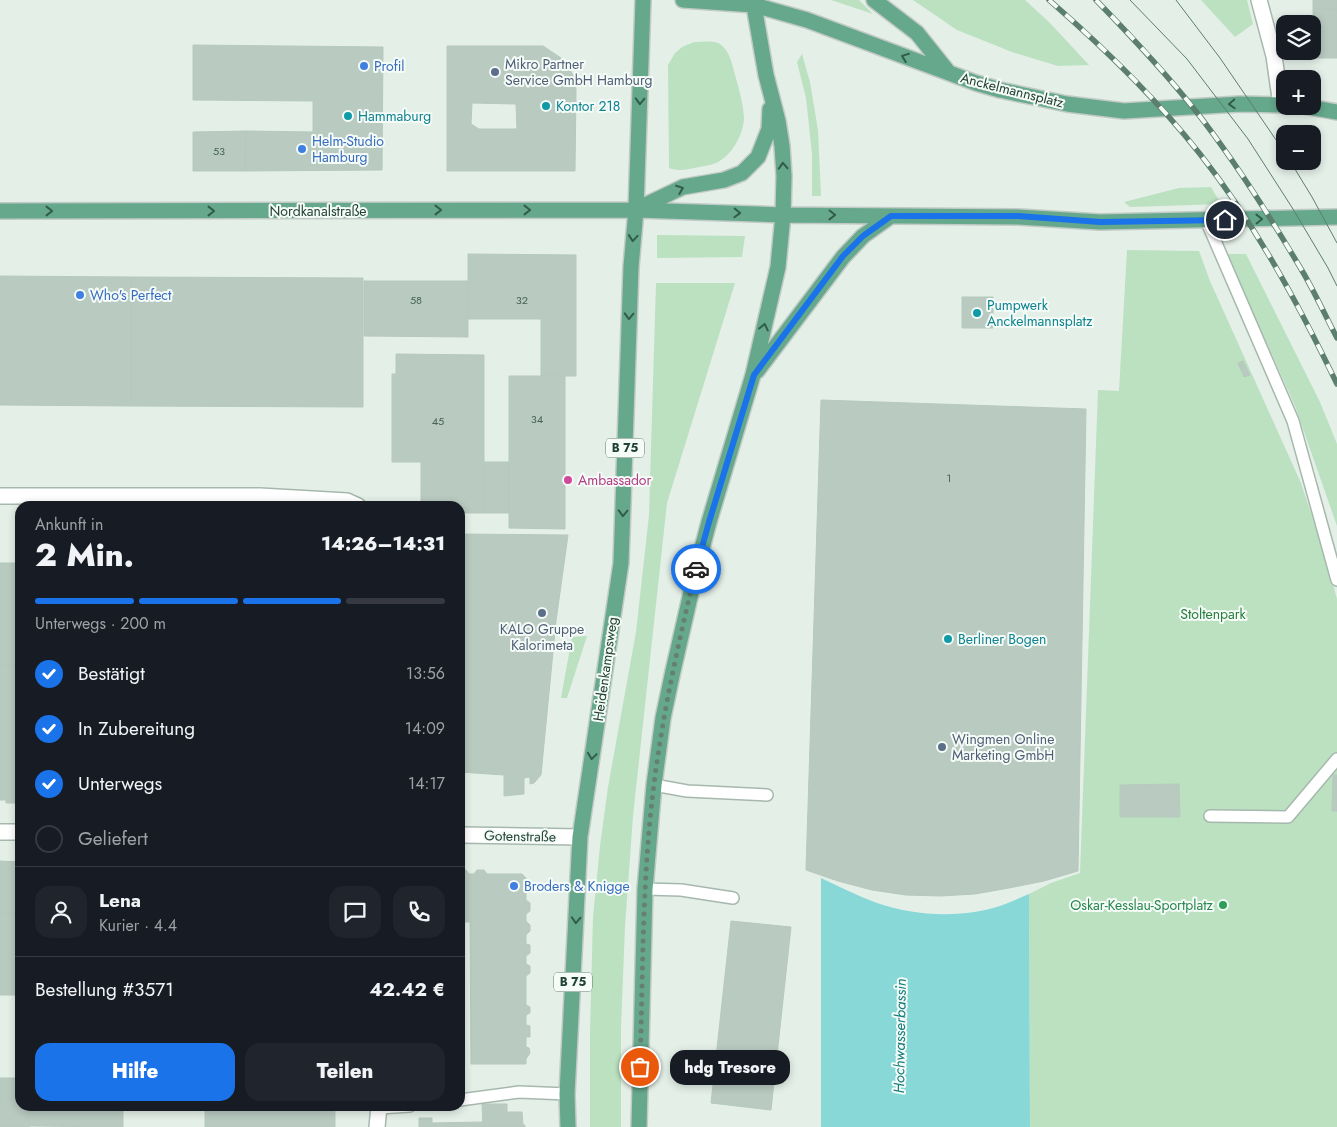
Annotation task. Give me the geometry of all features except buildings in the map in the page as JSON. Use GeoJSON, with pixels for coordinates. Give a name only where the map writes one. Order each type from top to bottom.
{"type":"FeatureCollection","features":[{"type":"Feature","properties":{"kind":"main road","name":"B 75"},"geometry":{"type":"LineString","coordinates":[[636,210],[643,0]]}},
{"type":"Feature","properties":{"kind":"main road","name":"Anckelmannsplatz"},"geometry":{"type":"LineString","coordinates":[[683,0],[754,2],[950,74],[1000,90],[1058,102],[1124,111],[1240,104],[1276,105]]}},
{"type":"Feature","properties":{"kind":"main road"},"geometry":{"type":"LineString","coordinates":[[874,0],[917,33],[950,74]]}},
{"type":"Feature","properties":{"kind":"main road"},"geometry":{"type":"LineString","coordinates":[[639,1127],[645,889],[654,785],[663,718],[696,571],[754,375],[778,267],[783,214],[784,176],[782,146],[754,2]]}},
{"type":"Feature","properties":{"kind":"main road"},"geometry":{"type":"LineString","coordinates":[[636,210],[683,187],[724,180],[742,173],[758,157],[764,144],[769,129],[771,94]]}},
{"type":"Feature","properties":{"kind":"main road"},"geometry":{"type":"LineString","coordinates":[[1321,109],[1337,112]]}},
{"type":"Feature","properties":{"kind":"main road"},"geometry":{"type":"LineString","coordinates":[[636,210],[891,216],[1018,216],[1100,222],[1337,217]]}},
{"type":"Feature","properties":{"kind":"main road","name":"Nordkanalstraße"},"geometry":{"type":"LineString","coordinates":[[0,211],[636,210]]}},
{"type":"Feature","properties":{"kind":"main road","name":"Heidenkampsweg"},"geometry":{"type":"LineString","coordinates":[[568,1127],[567,1094],[580,837],[621,563],[631,267],[636,210]]}},
{"type":"Feature","properties":{"kind":"main road"},"geometry":{"type":"LineString","coordinates":[[754,375],[843,256],[863,236],[891,216]]}},
{"type":"Feature","properties":{"kind":"street"},"geometry":{"type":"LineString","coordinates":[[1259,0],[1277,70]]}},
{"type":"Feature","properties":{"kind":"street"},"geometry":{"type":"LineString","coordinates":[[0,496],[260,496],[346,501]]}},
{"type":"Feature","properties":{"kind":"street"},"geometry":{"type":"LineString","coordinates":[[0,832],[15,832]]}},
{"type":"Feature","properties":{"kind":"street","name":"Gotenstraße"},"geometry":{"type":"LineString","coordinates":[[465,835],[580,837]]}},
{"type":"Feature","properties":{"kind":"street"},"geometry":{"type":"LineString","coordinates":[[378,1127],[379,1111]]}},
{"type":"Feature","properties":{"kind":"lane"},"geometry":{"type":"LineString","coordinates":[[1206,220],[1293,421],[1337,580]]}},
{"type":"Feature","properties":{"kind":"lane"},"geometry":{"type":"LineString","coordinates":[[1210,816],[1288,817],[1337,760]]}},
{"type":"Feature","properties":{"kind":"lane"},"geometry":{"type":"LineString","coordinates":[[654,785],[687,791],[767,795]]}},
{"type":"Feature","properties":{"kind":"lane"},"geometry":{"type":"LineString","coordinates":[[645,889],[681,890],[734,898]]}},
{"type":"Feature","properties":{"kind":"lane"},"geometry":{"type":"LineString","coordinates":[[465,1099],[519,1092],[567,1094]]}},
{"type":"Feature","properties":{"kind":"green space"},"geometry":{"type":"Polygon","coordinates":[[[831,0],[859,0],[873,14],[831,0]]]}},
{"type":"Feature","properties":{"kind":"green space"},"geometry":{"type":"Polygon","coordinates":[[[913,0],[1025,0],[1050,23],[1089,65],[1058,66],[1012,52],[957,30],[913,0]]]}},
{"type":"Feature","properties":{"kind":"green space"},"geometry":{"type":"Polygon","coordinates":[[[1201,0],[1247,0],[1253,24],[1235,37],[1201,0]]]}},
{"type":"Feature","properties":{"kind":"green space"},"geometry":{"type":"Polygon","coordinates":[[[694,42],[717,43],[726,50],[732,62],[741,96],[744,117],[737,143],[718,162],[676,170],[669,168],[668,65],[675,53],[682,47],[694,42]]]}},
{"type":"Feature","properties":{"kind":"green space"},"geometry":{"type":"Polygon","coordinates":[[[802,54],[810,82],[818,130],[821,196],[812,196],[812,154],[806,98],[797,62],[802,54]]]}},
{"type":"Feature","properties":{"kind":"green space"},"geometry":{"type":"Polygon","coordinates":[[[1211,187],[1221,204],[1130,207],[1124,202],[1179,188],[1211,187]]]}},
{"type":"Feature","properties":{"kind":"green space"},"geometry":{"type":"Polygon","coordinates":[[[657,235],[745,236],[742,257],[657,258],[657,235]]]}},
{"type":"Feature","properties":{"kind":"green space","name":"Stoltenpark"},"geometry":{"type":"Polygon","coordinates":[[[1127,250],[1199,251],[1210,281],[1301,483],[1324,552],[1337,599],[1337,1127],[1030,1127],[1029,894],[1051,883],[1080,873],[1098,390],[1119,391],[1127,250]]]}},
{"type":"Feature","properties":{"kind":"green space"},"geometry":{"type":"Polygon","coordinates":[[[1227,254],[1246,254],[1320,402],[1337,444],[1337,526],[1295,406],[1227,254]]]}},
{"type":"Feature","properties":{"kind":"green space"},"geometry":{"type":"Polygon","coordinates":[[[656,283],[735,283],[667,503],[633,816],[625,926],[621,1028],[621,1127],[590,1127],[593,917],[608,787],[636,632],[649,515],[656,283]]]}},
{"type":"Feature","properties":{"kind":"green space"},"geometry":{"type":"Polygon","coordinates":[[[587,636],[567,698],[561,698],[572,637],[587,636]]]}},
{"type":"Feature","properties":{"kind":"water","name":"Hochwasserbassin"},"geometry":{"type":"Polygon","coordinates":[[[821,878],[877,903],[892,908],[925,913],[960,914],[976,912],[1008,903],[1029,894],[1030,1127],[821,1127],[821,878]]]}},
{"type":"Feature","properties":{"kind":"tram line"},"geometry":{"type":"LineString","coordinates":[[1130,0],[1187,59],[1248,139],[1293,209],[1337,286]]}},
{"type":"Feature","properties":{"kind":"tram line"},"geometry":{"type":"LineString","coordinates":[[1176,0],[1220,58],[1276,140]]}},
{"type":"Feature","properties":{"kind":"tram line"},"geometry":{"type":"LineString","coordinates":[[1296,170],[1337,243]]}},
{"type":"Feature","properties":{"kind":"railway"},"geometry":{"type":"LineString","coordinates":[[1049,0],[1109,54],[1165,112],[1200,154],[1239,208],[1275,265],[1337,384]]}},
{"type":"Feature","properties":{"kind":"railway"},"geometry":{"type":"LineString","coordinates":[[1096,0],[1171,81],[1224,149],[1291,253],[1337,338]]}},
{"type":"Feature","properties":{"kind":"way so far"},"geometry":{"type":"LineString","coordinates":[[640,1067],[645,889],[654,785],[663,718],[696,569]]}},
{"type":"Feature","properties":{"kind":"place","name":"Profil"},"geometry":{"type":"Point","coordinates":[364,66]}},
{"type":"Feature","properties":{"kind":"place","name":"Mikro Partner Service GmbH Hamburg"},"geometry":{"type":"Point","coordinates":[495,72]}},
{"type":"Feature","properties":{"kind":"place","name":"Kontor 218"},"geometry":{"type":"Point","coordinates":[546,106]}},
{"type":"Feature","properties":{"kind":"place","name":"Hammaburg"},"geometry":{"type":"Point","coordinates":[348,116]}},
{"type":"Feature","properties":{"kind":"place","name":"Helm-Studio Hamburg"},"geometry":{"type":"Point","coordinates":[302,149]}},
{"type":"Feature","properties":{"kind":"place","name":"Who's Perfect"},"geometry":{"type":"Point","coordinates":[80,295]}},
{"type":"Feature","properties":{"kind":"place","name":"Pumpwerk Anckelmannsplatz"},"geometry":{"type":"Point","coordinates":[977,313]}},
{"type":"Feature","properties":{"kind":"place","name":"Ambassador"},"geometry":{"type":"Point","coordinates":[568,480]}},
{"type":"Feature","properties":{"kind":"place","name":"KALO Gruppe Kalorimeta"},"geometry":{"type":"Point","coordinates":[542,613]}},
{"type":"Feature","properties":{"kind":"place","name":"Berliner Bogen"},"geometry":{"type":"Point","coordinates":[948,639]}},
{"type":"Feature","properties":{"kind":"place","name":"Wingmen Online Marketing GmbH"},"geometry":{"type":"Point","coordinates":[942,747]}},
{"type":"Feature","properties":{"kind":"place","name":"Broders & Knigge"},"geometry":{"type":"Point","coordinates":[514,886]}},
{"type":"Feature","properties":{"kind":"place","name":"Oskar-Kesslau-Sportplatz"},"geometry":{"type":"Point","coordinates":[1223,905]}},
{"type":"Feature","properties":{"kind":"place","name":"hdg Tresore"},"geometry":{"type":"Point","coordinates":[640,1067]}},
{"type":"Feature","properties":{"kind":"route"},"geometry":{"type":"LineString","coordinates":[[696,569],[754,375],[843,256],[874,227],[891,216],[1018,216],[1100,222],[1225,220]]}}]}
